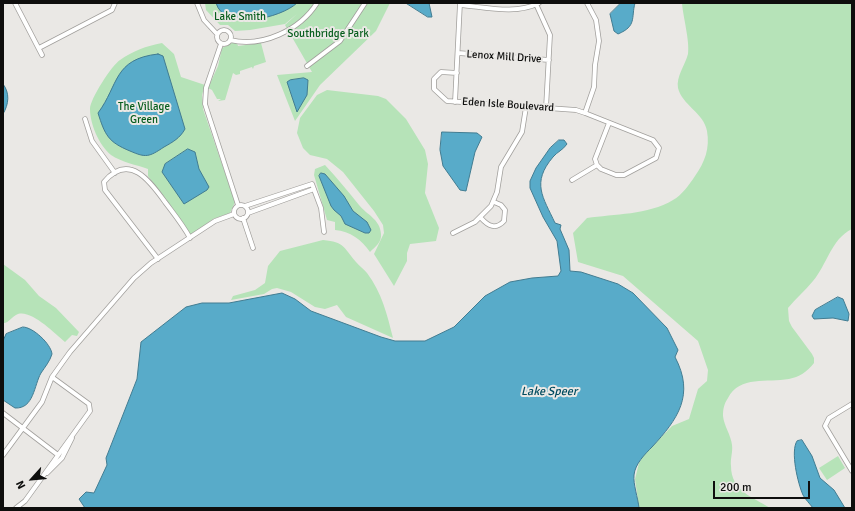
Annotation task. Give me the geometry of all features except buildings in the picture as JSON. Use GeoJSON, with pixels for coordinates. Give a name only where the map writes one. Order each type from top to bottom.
{"type":"FeatureCollection","features":[{"type":"Feature","properties":{"kind":"street"},"geometry":{"type":"LineString","coordinates":[[15,3],[42,55]]}},
{"type":"Feature","properties":{"kind":"street"},"geometry":{"type":"LineString","coordinates":[[39,48],[112,10],[115,3]]}},
{"type":"Feature","properties":{"kind":"street"},"geometry":{"type":"LineString","coordinates":[[197,3],[204,20],[217,34],[217,40],[221,44]]}},
{"type":"Feature","properties":{"kind":"street"},"geometry":{"type":"LineString","coordinates":[[221,44],[228,43],[230,40],[250,42],[275,36],[302,20],[317,3]]}},
{"type":"Feature","properties":{"kind":"street"},"geometry":{"type":"LineString","coordinates":[[307,66],[340,41],[365,3]]}},
{"type":"Feature","properties":{"kind":"street"},"geometry":{"type":"LineString","coordinates":[[585,113],[594,87],[595,65],[599,42],[596,20],[587,3]]}},
{"type":"Feature","properties":{"kind":"street"},"geometry":{"type":"LineString","coordinates":[[460,4],[517,9],[538,4],[550,35],[546,108]]}},
{"type":"Feature","properties":{"kind":"street","name":"Eden Isle Boulevard"},"geometry":{"type":"LineString","coordinates":[[460,4],[455,102],[576,110],[653,140],[659,148],[659,154],[654,160],[624,175],[616,175],[601,169],[597,165]]}},
{"type":"Feature","properties":{"kind":"street"},"geometry":{"type":"LineString","coordinates":[[217,34],[223,30],[228,31],[231,35],[230,40]]}},
{"type":"Feature","properties":{"kind":"street"},"geometry":{"type":"LineString","coordinates":[[221,44],[206,88],[205,104],[238,205]]}},
{"type":"Feature","properties":{"kind":"street","name":"Lenox Mill Drive"},"geometry":{"type":"LineString","coordinates":[[458,53],[549,60]]}},
{"type":"Feature","properties":{"kind":"street"},"geometry":{"type":"LineString","coordinates":[[455,102],[443,98],[434,89],[433,83],[439,73],[457,73]]}},
{"type":"Feature","properties":{"kind":"street"},"geometry":{"type":"LineString","coordinates":[[453,233],[481,218],[494,202],[501,167],[522,132],[526,107]]}},
{"type":"Feature","properties":{"kind":"street"},"geometry":{"type":"LineString","coordinates":[[85,119],[92,141],[115,173]]}},
{"type":"Feature","properties":{"kind":"street"},"geometry":{"type":"LineString","coordinates":[[572,180],[597,165],[596,155],[609,123]]}},
{"type":"Feature","properties":{"kind":"street"},"geometry":{"type":"LineString","coordinates":[[158,259],[104,190],[104,182],[115,173],[130,170],[146,177],[190,238]]}},
{"type":"Feature","properties":{"kind":"street"},"geometry":{"type":"LineString","coordinates":[[238,205],[245,206],[312,184],[321,208],[324,232]]}},
{"type":"Feature","properties":{"kind":"street"},"geometry":{"type":"LineString","coordinates":[[243,218],[248,213],[314,189]]}},
{"type":"Feature","properties":{"kind":"street"},"geometry":{"type":"LineString","coordinates":[[481,218],[486,224],[492,226],[499,225],[504,221],[505,210],[501,205],[494,202]]}},
{"type":"Feature","properties":{"kind":"street"},"geometry":{"type":"LineString","coordinates":[[238,205],[234,208],[234,214],[238,218],[243,218]]}},
{"type":"Feature","properties":{"kind":"street"},"geometry":{"type":"LineString","coordinates":[[245,206],[248,213]]}},
{"type":"Feature","properties":{"kind":"street"},"geometry":{"type":"LineString","coordinates":[[3,455],[42,402],[52,377],[75,346],[127,285],[139,273],[158,259],[220,219],[234,214]]}},
{"type":"Feature","properties":{"kind":"street"},"geometry":{"type":"LineString","coordinates":[[243,218],[253,248]]}},
{"type":"Feature","properties":{"kind":"street"},"geometry":{"type":"LineString","coordinates":[[16,508],[24,503],[90,413],[91,408],[88,403],[52,377]]}},
{"type":"Feature","properties":{"kind":"street"},"geometry":{"type":"LineString","coordinates":[[851,467],[846,462],[825,426],[829,418],[852,404]]}},
{"type":"Feature","properties":{"kind":"street"},"geometry":{"type":"LineString","coordinates":[[3,413],[58,455]]}},
{"type":"Feature","properties":{"kind":"street"},"geometry":{"type":"LineString","coordinates":[[44,475],[62,458],[73,436]]}},
{"type":"Feature","properties":{"kind":"street"},"geometry":{"type":"LineString","coordinates":[[846,462],[852,458]]}},
{"type":"Feature","properties":{"kind":"green space","name":"Southbridge Park"},"geometry":{"type":"Polygon","coordinates":[[[205,3],[390,3],[376,31],[320,85],[295,121],[277,75],[312,72],[285,25],[297,14],[285,24],[235,31],[228,25],[220,25],[206,10],[205,3]]]}},
{"type":"Feature","properties":{"kind":"green space"},"geometry":{"type":"Polygon","coordinates":[[[682,3],[852,3],[852,229],[839,239],[818,275],[788,308],[789,321],[812,354],[814,363],[809,369],[793,378],[755,381],[740,386],[733,391],[728,398],[724,409],[723,416],[732,445],[731,463],[732,475],[735,482],[744,492],[770,508],[639,508],[635,479],[639,463],[643,456],[672,426],[689,419],[698,389],[707,381],[708,370],[698,341],[623,276],[578,262],[573,233],[587,218],[631,213],[653,209],[663,205],[682,193],[699,171],[704,160],[708,143],[705,125],[698,114],[680,94],[678,88],[678,80],[688,54],[682,3]]]}},
{"type":"Feature","properties":{"kind":"green space","name":"The Village Green"},"geometry":{"type":"Polygon","coordinates":[[[162,43],[174,54],[181,77],[205,85],[202,95],[203,109],[235,202],[230,213],[213,219],[191,235],[148,176],[148,169],[119,160],[107,151],[93,128],[90,115],[91,104],[94,98],[102,83],[116,63],[135,51],[162,43]]]}},
{"type":"Feature","properties":{"kind":"green space"},"geometry":{"type":"Polygon","coordinates":[[[232,43],[237,43],[238,46],[261,43],[266,62],[254,66],[253,69],[252,67],[240,71],[240,74],[236,75],[233,73],[225,100],[218,101],[221,99],[217,99],[212,90],[208,88],[218,66],[222,48],[232,43]]]}},
{"type":"Feature","properties":{"kind":"green space"},"geometry":{"type":"Polygon","coordinates":[[[327,90],[378,96],[386,99],[406,119],[425,150],[428,164],[425,193],[439,228],[436,241],[410,244],[407,253],[407,261],[394,286],[374,254],[384,233],[383,225],[374,211],[343,172],[327,159],[310,155],[303,148],[297,133],[300,118],[317,95],[327,90]]]}},
{"type":"Feature","properties":{"kind":"green space"},"geometry":{"type":"Polygon","coordinates":[[[325,165],[362,209],[376,221],[380,229],[381,237],[378,244],[370,252],[351,234],[335,230],[335,222],[327,220],[314,175],[315,169],[325,165]]]}},
{"type":"Feature","properties":{"kind":"green space"},"geometry":{"type":"Polygon","coordinates":[[[323,240],[336,242],[343,246],[367,273],[377,288],[386,312],[393,338],[346,317],[337,305],[325,309],[315,307],[291,292],[277,288],[264,294],[231,300],[233,296],[255,290],[265,283],[268,266],[280,251],[323,240]]]}},
{"type":"Feature","properties":{"kind":"green space"},"geometry":{"type":"Polygon","coordinates":[[[3,264],[25,280],[39,296],[56,308],[79,332],[77,336],[72,335],[65,342],[43,323],[30,315],[18,314],[7,322],[3,323],[3,264]]]}},
{"type":"Feature","properties":{"kind":"green space"},"geometry":{"type":"Polygon","coordinates":[[[838,456],[845,468],[827,480],[819,468],[838,456]]]}},
{"type":"Feature","properties":{"kind":"water","name":"Lake Smith"},"geometry":{"type":"Polygon","coordinates":[[[216,3],[297,3],[279,13],[266,17],[254,20],[241,20],[230,17],[221,12],[216,3]]]}},
{"type":"Feature","properties":{"kind":"water"},"geometry":{"type":"Polygon","coordinates":[[[406,3],[429,3],[432,17],[428,17],[406,3]]]}},
{"type":"Feature","properties":{"kind":"water"},"geometry":{"type":"Polygon","coordinates":[[[621,3],[635,3],[631,25],[618,34],[614,31],[610,14],[621,3]]]}},
{"type":"Feature","properties":{"kind":"water"},"geometry":{"type":"Polygon","coordinates":[[[158,54],[163,56],[185,129],[181,135],[155,153],[151,155],[144,155],[123,148],[112,141],[105,132],[98,113],[125,67],[133,61],[143,57],[158,54]]]}},
{"type":"Feature","properties":{"kind":"water"},"geometry":{"type":"Polygon","coordinates":[[[304,78],[308,80],[307,95],[297,112],[287,82],[290,80],[304,78]]]}},
{"type":"Feature","properties":{"kind":"water"},"geometry":{"type":"Polygon","coordinates":[[[3,84],[7,91],[8,99],[7,106],[3,114],[3,84]]]}},
{"type":"Feature","properties":{"kind":"water"},"geometry":{"type":"Polygon","coordinates":[[[442,132],[477,133],[482,137],[475,152],[466,191],[460,190],[443,166],[440,150],[442,132]]]}},
{"type":"Feature","properties":{"kind":"water","name":"Lake Speer"},"geometry":{"type":"Polygon","coordinates":[[[559,140],[564,140],[567,144],[546,166],[542,175],[541,190],[543,198],[555,223],[561,225],[560,229],[569,250],[570,271],[581,272],[618,284],[633,293],[667,328],[678,350],[675,357],[684,383],[681,406],[676,416],[661,437],[643,456],[636,467],[634,479],[639,508],[85,508],[79,499],[86,492],[94,493],[107,465],[106,458],[137,379],[141,342],[186,307],[202,303],[229,303],[282,293],[295,299],[311,311],[381,337],[395,341],[425,341],[454,327],[485,296],[510,282],[532,278],[558,276],[561,271],[557,241],[543,217],[530,188],[530,181],[536,168],[550,148],[559,140]]]}},
{"type":"Feature","properties":{"kind":"water"},"geometry":{"type":"Polygon","coordinates":[[[188,149],[195,152],[199,169],[209,187],[207,190],[184,204],[162,172],[165,164],[188,149]]]}},
{"type":"Feature","properties":{"kind":"water"},"geometry":{"type":"Polygon","coordinates":[[[321,173],[325,174],[344,196],[353,211],[367,222],[371,230],[369,233],[365,233],[345,224],[341,216],[331,206],[319,176],[321,173]]]}},
{"type":"Feature","properties":{"kind":"water"},"geometry":{"type":"Polygon","coordinates":[[[838,297],[843,299],[849,314],[848,321],[833,318],[814,319],[812,316],[815,310],[838,297]]]}},
{"type":"Feature","properties":{"kind":"water"},"geometry":{"type":"Polygon","coordinates":[[[23,327],[32,330],[41,337],[51,350],[52,354],[49,362],[41,373],[30,401],[26,405],[15,408],[3,400],[3,341],[6,334],[23,327]]]}},
{"type":"Feature","properties":{"kind":"water"},"geometry":{"type":"Polygon","coordinates":[[[802,440],[812,456],[820,478],[834,490],[845,508],[813,508],[804,497],[799,483],[794,452],[797,441],[802,440]]]}}]}
